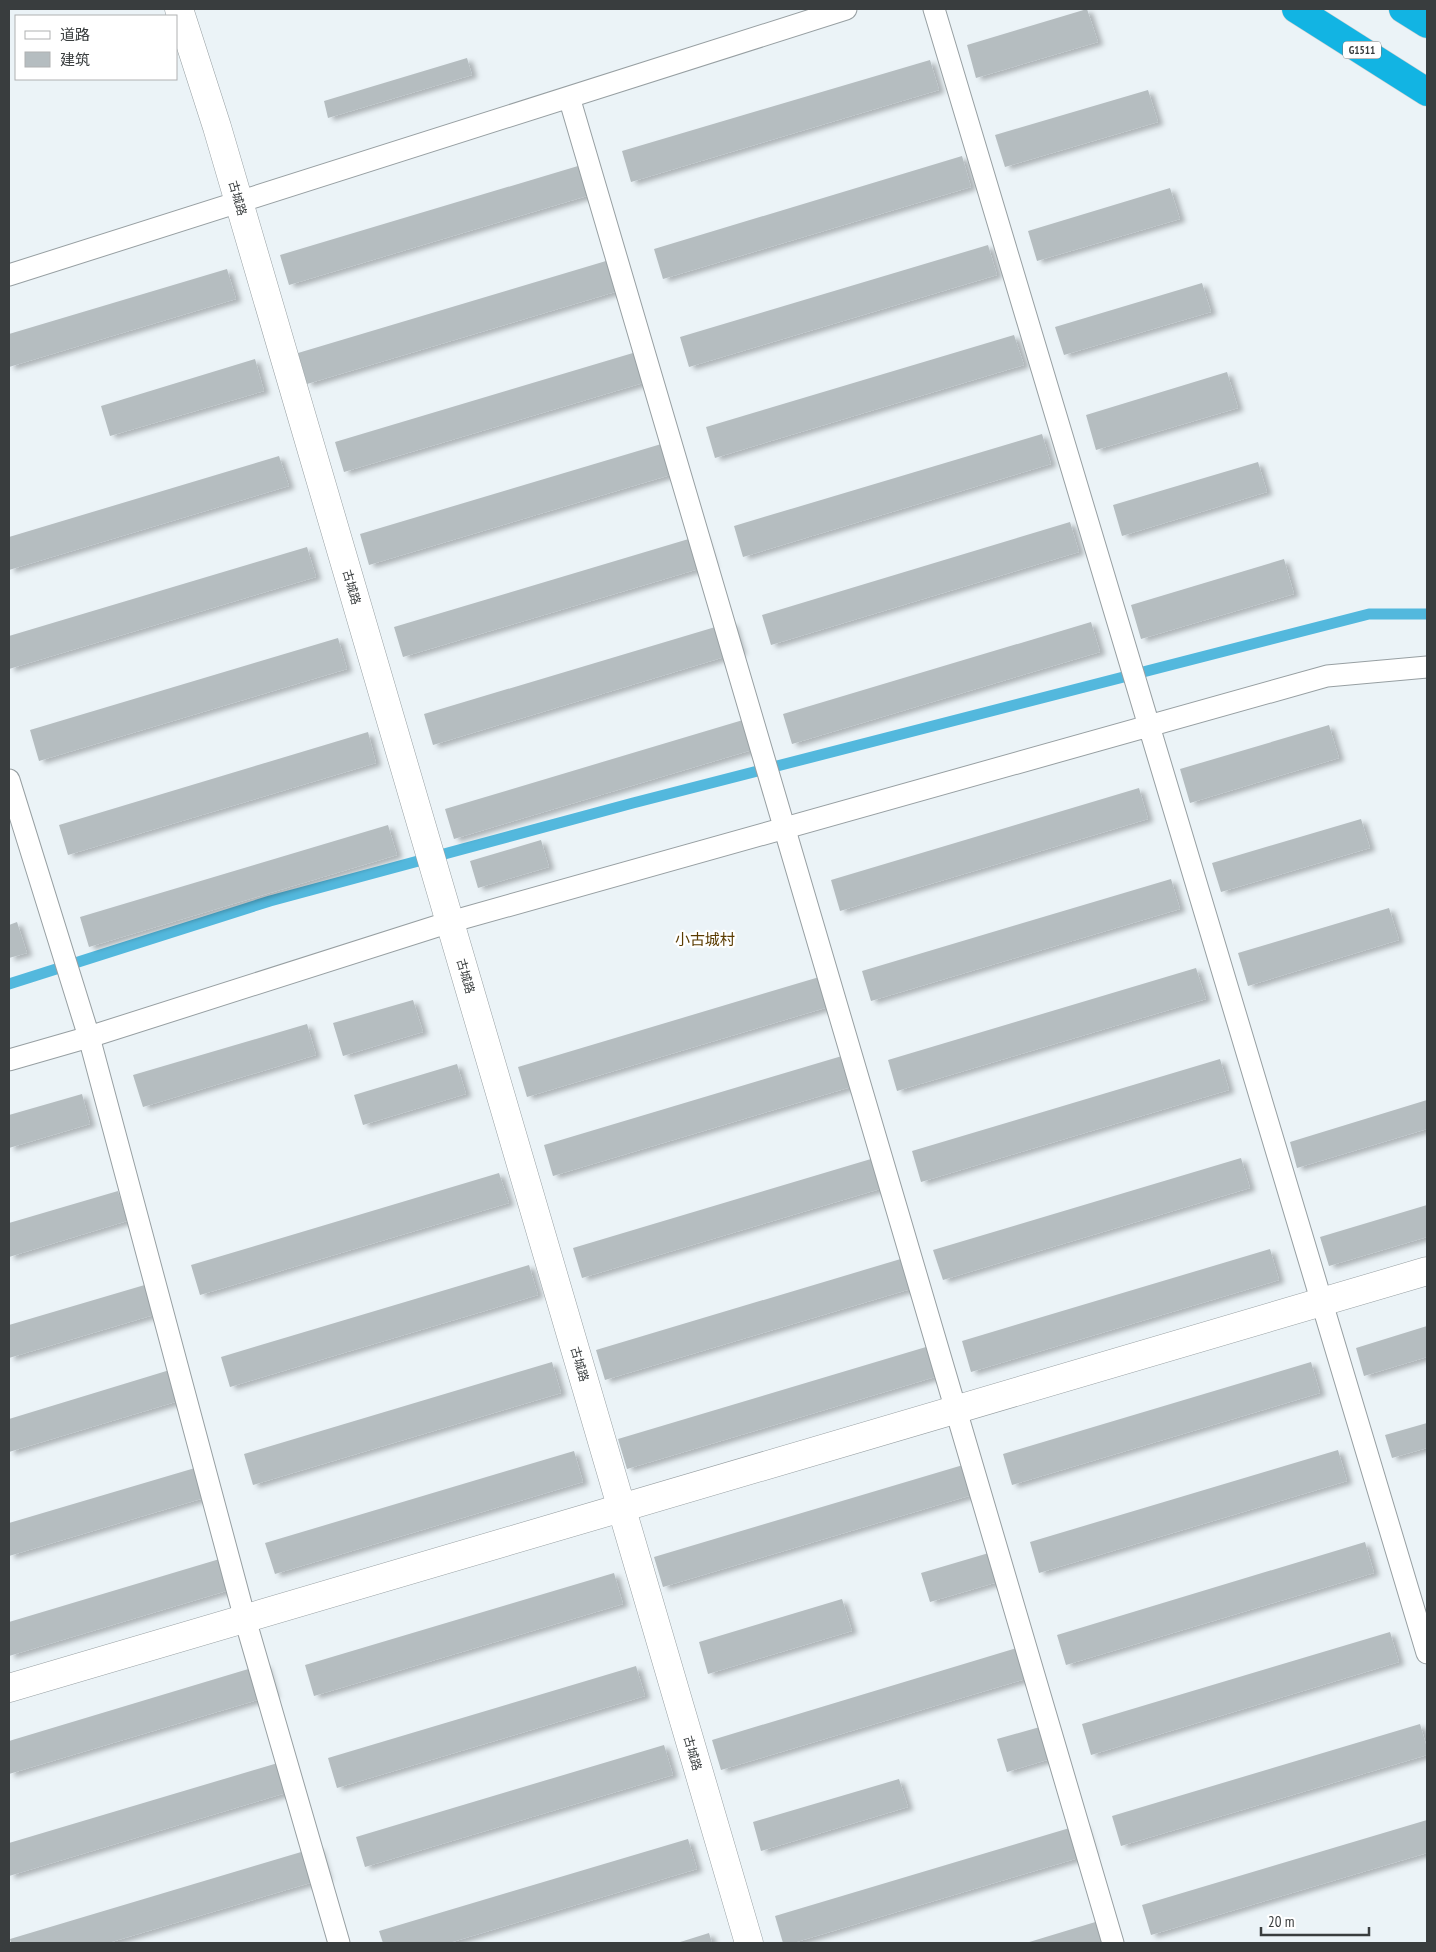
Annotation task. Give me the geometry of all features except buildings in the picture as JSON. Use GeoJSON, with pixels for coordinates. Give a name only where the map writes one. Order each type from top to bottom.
{"type":"FeatureCollection","features":[{"type":"Feature","properties":{"kind":"highway","name":"G1511"},"geometry":{"type":"LineString","coordinates":[[1296,9],[1427,92]]}},
{"type":"Feature","properties":{"kind":"highway"},"geometry":{"type":"LineString","coordinates":[[1403,9],[1427,24]]}},
{"type":"Feature","properties":{"kind":"street","name":"古城路"},"geometry":{"type":"LineString","coordinates":[[179,9],[239,202],[749,1943]]}},
{"type":"Feature","properties":{"kind":"street"},"geometry":{"type":"LineString","coordinates":[[9,1688],[1427,1271]]}},
{"type":"Feature","properties":{"kind":"lane"},"geometry":{"type":"LineString","coordinates":[[9,275],[846,9]]}},
{"type":"Feature","properties":{"kind":"lane"},"geometry":{"type":"LineString","coordinates":[[934,9],[1427,1653]]}},
{"type":"Feature","properties":{"kind":"lane"},"geometry":{"type":"LineString","coordinates":[[569,97],[1113,1943]]}},
{"type":"Feature","properties":{"kind":"lane"},"geometry":{"type":"LineString","coordinates":[[9,1060],[89,1037],[450,922],[1327,676],[1427,667]]}},
{"type":"Feature","properties":{"kind":"lane"},"geometry":{"type":"LineString","coordinates":[[9,780],[89,1037],[245,1619],[340,1943]]}},
{"type":"Feature","properties":{"kind":"waterway"},"geometry":{"type":"LineString","coordinates":[[9,984],[270,901],[633,803],[1369,614],[1427,614]]}},
{"type":"Feature","properties":{"kind":"district","name":"小古城村"},"geometry":{"type":"Point","coordinates":[705,939]}}]}
